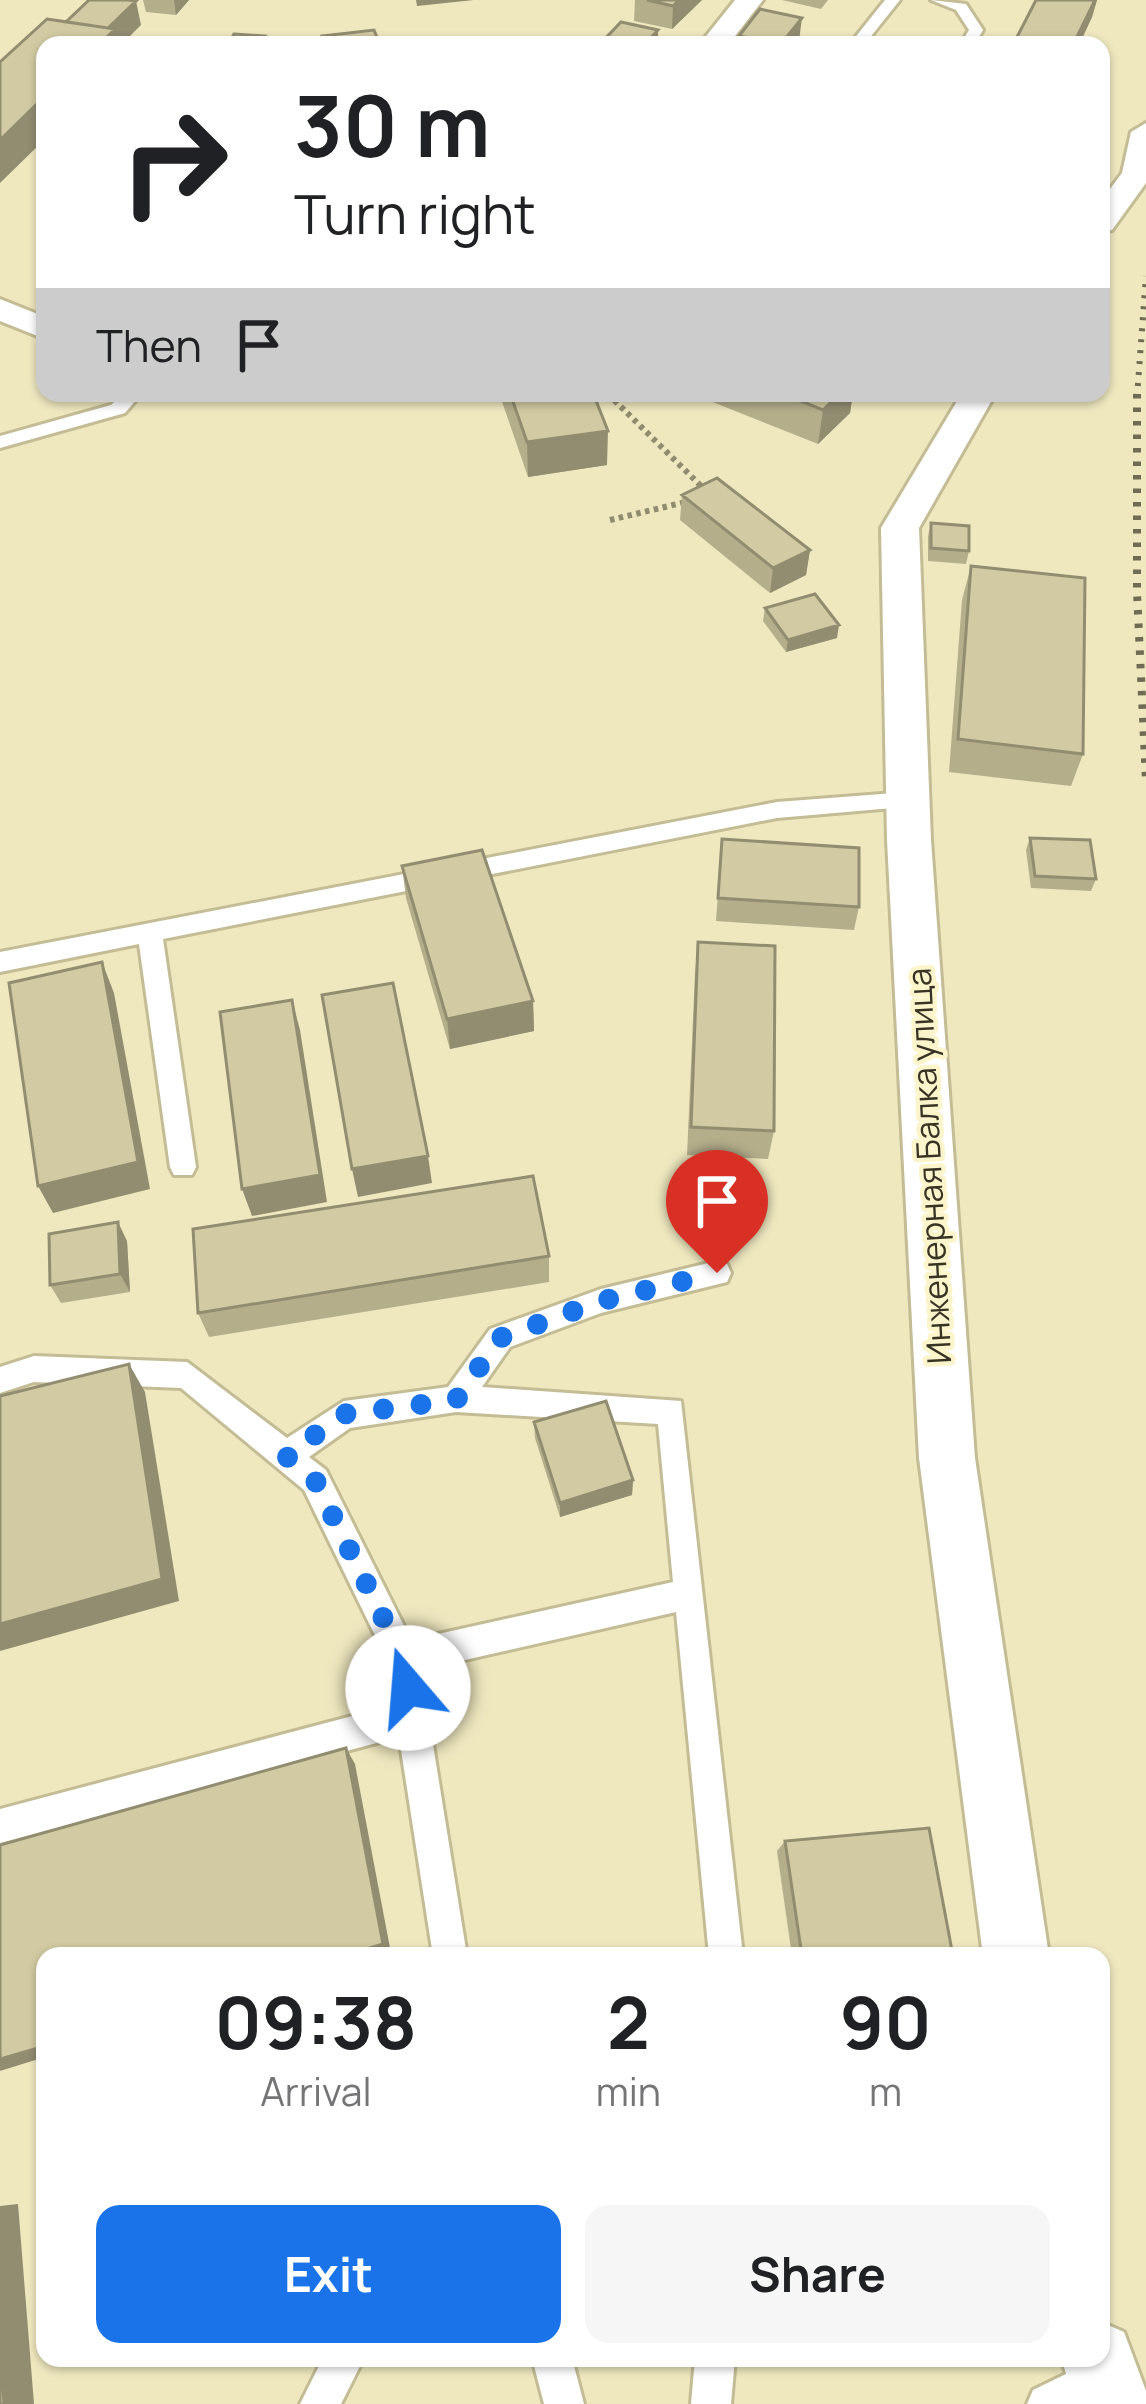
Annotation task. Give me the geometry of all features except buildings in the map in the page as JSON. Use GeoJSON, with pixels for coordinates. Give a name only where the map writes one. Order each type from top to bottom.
{"type":"FeatureCollection","features":[{"type":"Feature","properties":{"kind":"street"},"geometry":{"type":"LineString","coordinates":[[720,36],[749,0]]}},
{"type":"Feature","properties":{"kind":"street"},"geometry":{"type":"LineString","coordinates":[[1110,212],[1137,174],[1146,132]]}},
{"type":"Feature","properties":{"kind":"street"},"geometry":{"type":"LineString","coordinates":[[0,309],[36,325]]}},
{"type":"Feature","properties":{"kind":"street","name":"Инженерная Балка улица"},"geometry":{"type":"LineString","coordinates":[[975,402],[900,528],[908,800],[946,1458],[1015,1947]]}},
{"type":"Feature","properties":{"kind":"lane"},"geometry":{"type":"LineString","coordinates":[[863,36],[892,0]]}},
{"type":"Feature","properties":{"kind":"lane"},"geometry":{"type":"LineString","coordinates":[[938,0],[961,7],[976,30],[972,36]]}},
{"type":"Feature","properties":{"kind":"lane"},"geometry":{"type":"LineString","coordinates":[[0,442],[118,409],[125,402]]}},
{"type":"Feature","properties":{"kind":"lane"},"geometry":{"type":"LineString","coordinates":[[0,962],[777,811],[908,800]]}},
{"type":"Feature","properties":{"kind":"lane"},"geometry":{"type":"LineString","coordinates":[[150,933],[183,1168]]}},
{"type":"Feature","properties":{"kind":"lane"},"geometry":{"type":"LineString","coordinates":[[456,1400],[500,1338],[601,1301],[717,1273]]}},
{"type":"Feature","properties":{"kind":"lane"},"geometry":{"type":"LineString","coordinates":[[0,1380],[34,1370],[187,1375],[315,1480],[403,1658],[449,1947]]}},
{"type":"Feature","properties":{"kind":"lane"},"geometry":{"type":"LineString","coordinates":[[286,1456],[344,1414],[456,1400],[671,1411],[725,1947]]}},
{"type":"Feature","properties":{"kind":"lane"},"geometry":{"type":"LineString","coordinates":[[403,1658],[689,1594]]}},
{"type":"Feature","properties":{"kind":"lane"},"geometry":{"type":"LineString","coordinates":[[0,1826],[412,1717]]}},
{"type":"Feature","properties":{"kind":"lane"},"geometry":{"type":"LineString","coordinates":[[320,2404],[339,2367]]}},
{"type":"Feature","properties":{"kind":"lane"},"geometry":{"type":"LineString","coordinates":[[554,2367],[564,2404]]}},
{"type":"Feature","properties":{"kind":"lane"},"geometry":{"type":"LineString","coordinates":[[711,2404],[715,2367]]}},
{"type":"Feature","properties":{"kind":"path"},"geometry":{"type":"LineString","coordinates":[[620,402],[638,414],[673,460],[704,489]]}},
{"type":"Feature","properties":{"kind":"path"},"geometry":{"type":"LineString","coordinates":[[610,520],[714,495]]}},
{"type":"Feature","properties":{"kind":"railway"},"geometry":{"type":"LineString","coordinates":[[1137,397],[1146,276]]}},
{"type":"Feature","properties":{"kind":"railway"},"geometry":{"type":"LineString","coordinates":[[1137,397],[1137,592],[1146,781]]}},
{"type":"Feature","properties":{"kind":"route"},"geometry":{"type":"LineString","coordinates":[[408,1688],[403,1658],[315,1480],[286,1456],[344,1414],[456,1400],[500,1338],[601,1301],[717,1273]]}}]}
